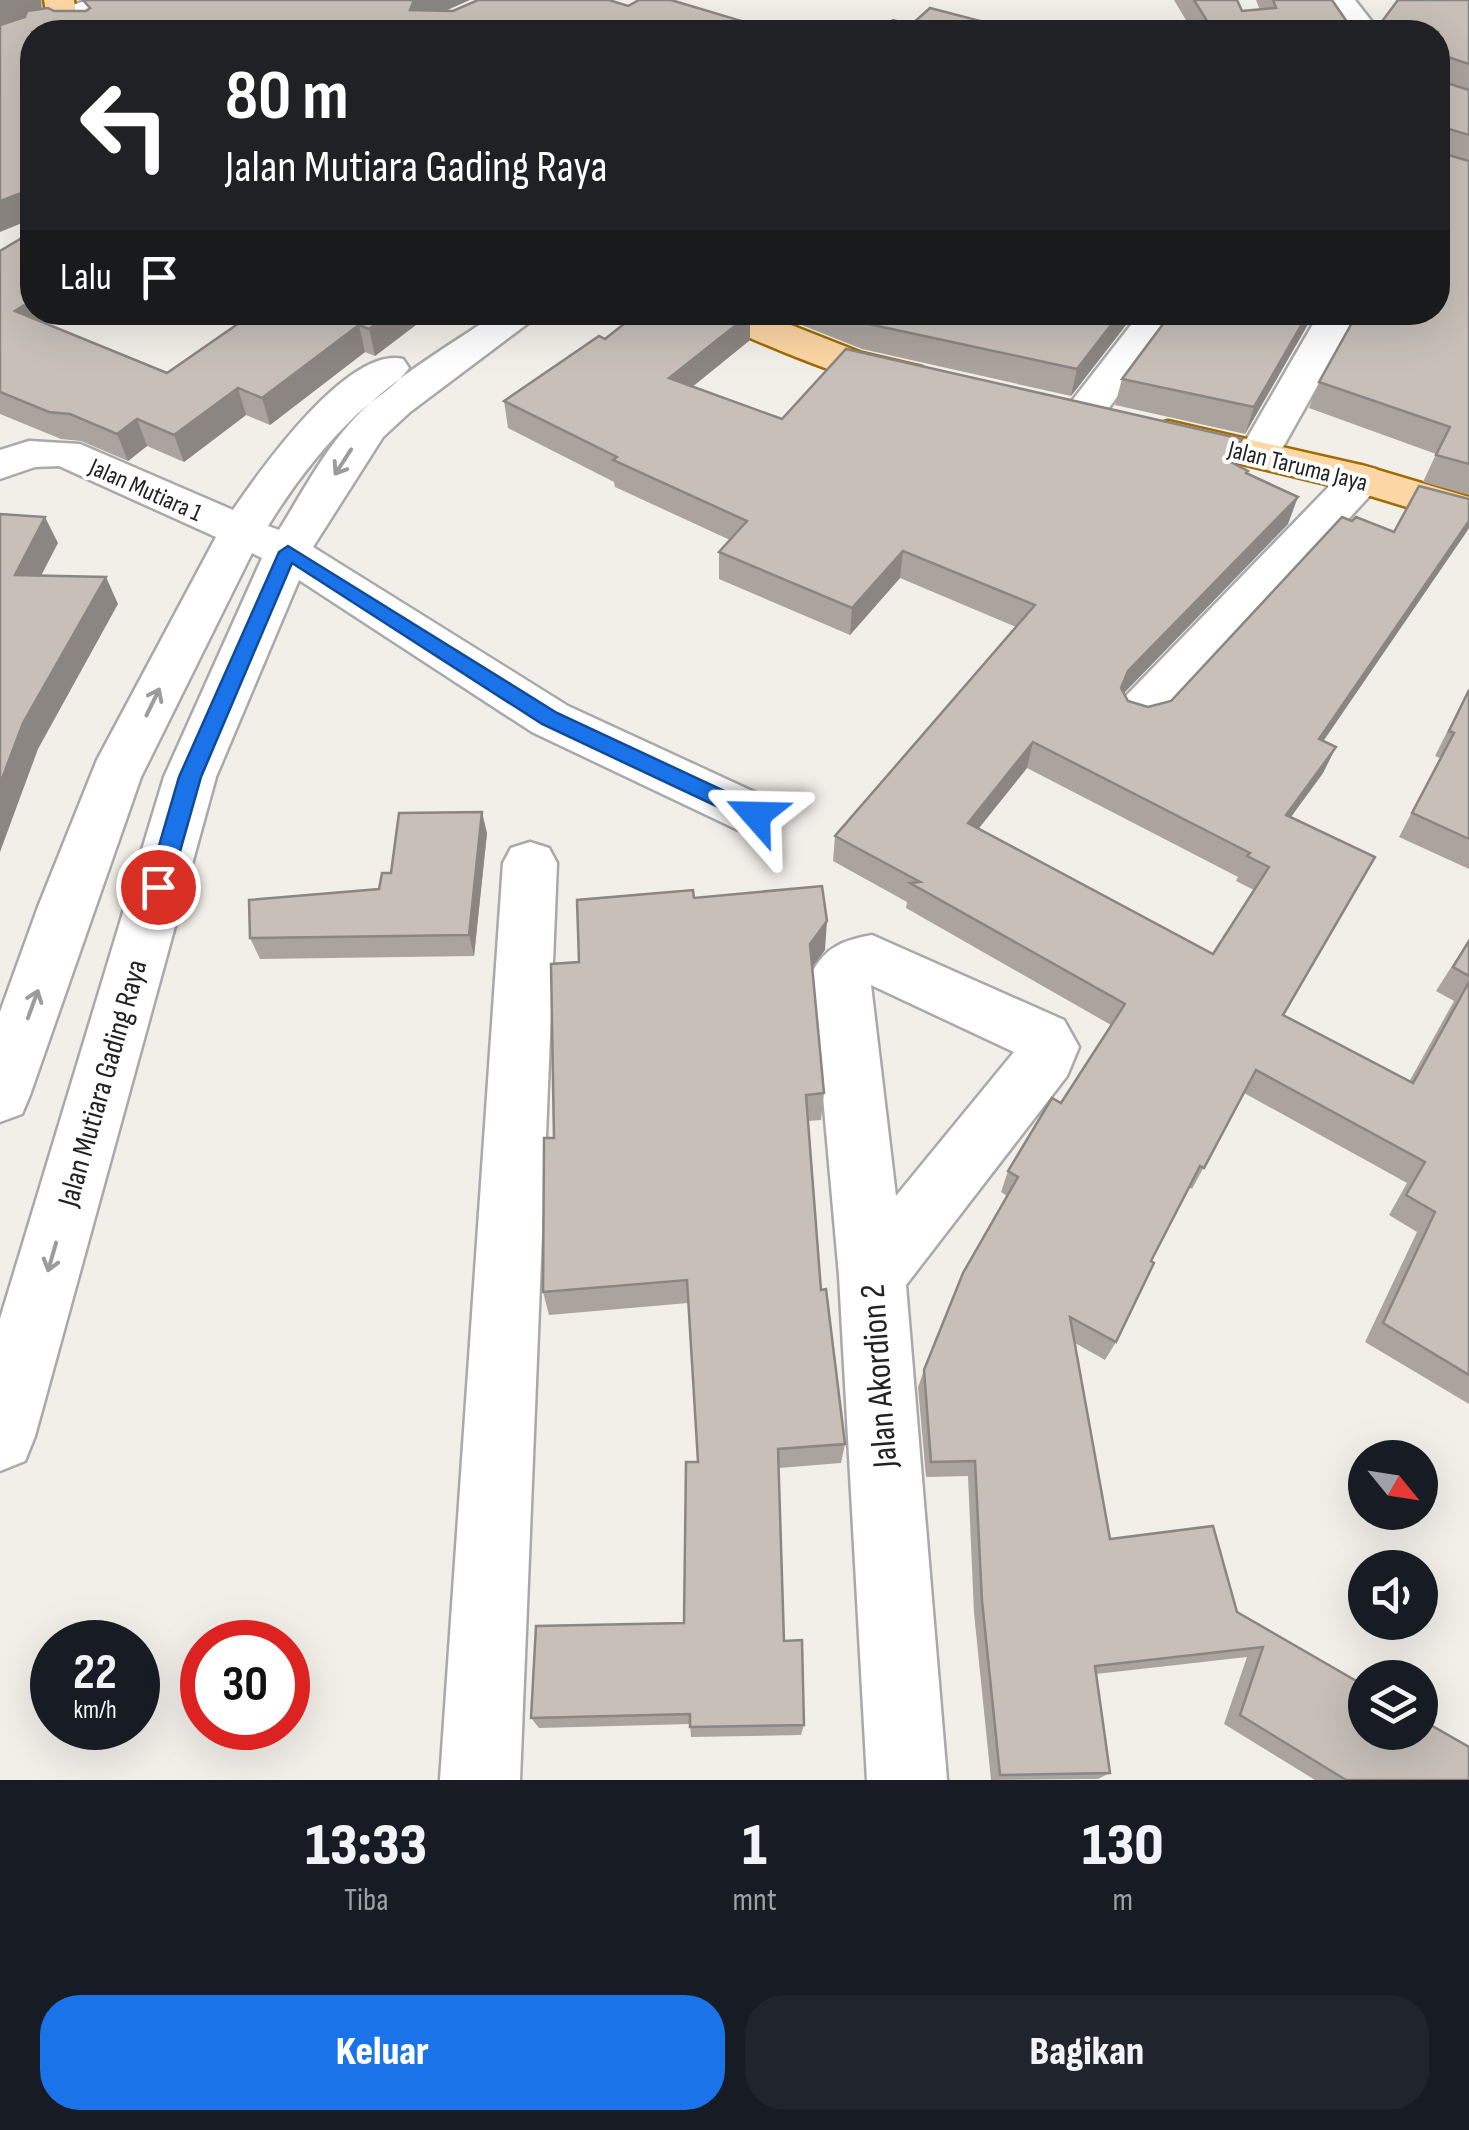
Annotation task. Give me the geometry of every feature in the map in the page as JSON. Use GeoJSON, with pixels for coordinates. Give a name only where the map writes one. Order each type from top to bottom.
{"type":"FeatureCollection","features":[{"type":"Feature","properties":{"kind":"main road"},"geometry":{"type":"LineString","coordinates":[[755,325],[849,362],[948,384]]}},
{"type":"Feature","properties":{"kind":"main road","name":"Jalan Taruma Jaya"},"geometry":{"type":"LineString","coordinates":[[1094,417],[1361,479],[1469,512]]}},
{"type":"Feature","properties":{"kind":"street"},"geometry":{"type":"LineString","coordinates":[[65,16],[121,0]]}},
{"type":"Feature","properties":{"kind":"street","name":"Jalan Mutiara Gading Raya"},"geometry":{"type":"LineString","coordinates":[[0,1095],[110,791],[198,608],[348,453],[376,396],[455,325]]}},
{"type":"Feature","properties":{"kind":"street","name":"Jalan Mutiara Gading Raya"},"geometry":{"type":"LineString","coordinates":[[376,396],[501,325]]}},
{"type":"Feature","properties":{"kind":"street"},"geometry":{"type":"LineString","coordinates":[[1094,417],[1152,325]]}},
{"type":"Feature","properties":{"kind":"street"},"geometry":{"type":"LineString","coordinates":[[1259,454],[1333,325]]}},
{"type":"Feature","properties":{"kind":"street","name":"Jalan Mutiara 1"},"geometry":{"type":"LineString","coordinates":[[0,466],[29,454],[65,453],[265,542],[550,719],[756,815]]}},
{"type":"Feature","properties":{"kind":"street"},"geometry":{"type":"LineString","coordinates":[[1141,712],[1361,479]]}},
{"type":"Feature","properties":{"kind":"street","name":"Jalan Mutiara Gading Raya"},"geometry":{"type":"LineString","coordinates":[[0,1436],[190,777],[265,542]]}},
{"type":"Feature","properties":{"kind":"street"},"geometry":{"type":"LineString","coordinates":[[480,1780],[530,863]]}},
{"type":"Feature","properties":{"kind":"street","name":"Jalan Akordion 2"},"geometry":{"type":"LineString","coordinates":[[872,1276],[1046,1058],[1049,1046],[1043,1038],[872,958],[856,962],[842,973],[872,1276],[907,1780]]}},
{"type":"Feature","properties":{"kind":"building"},"geometry":{"type":"Polygon","coordinates":[[[83,0],[414,0],[410,10],[453,11],[478,0],[609,0],[628,6],[639,0],[671,0],[738,20],[20,20],[20,194],[0,201],[0,25],[25,17],[27,11],[90,8],[83,0]]]}},
{"type":"Feature","properties":{"kind":"building"},"geometry":{"type":"Polygon","coordinates":[[[1194,0],[1237,0],[1242,11],[1276,8],[1273,0],[1332,0],[1346,20],[1206,20],[1194,0]]]}},
{"type":"Feature","properties":{"kind":"building"},"geometry":{"type":"Polygon","coordinates":[[[1398,0],[1469,0],[1469,64],[1450,58],[1450,20],[1383,20],[1398,0]]]}},
{"type":"Feature","properties":{"kind":"building"},"geometry":{"type":"Polygon","coordinates":[[[930,8],[977,20],[917,20],[930,8]]]}},
{"type":"Feature","properties":{"kind":"building"},"geometry":{"type":"Polygon","coordinates":[[[1450,84],[1469,90],[1469,135],[1450,129],[1450,84]]]}},
{"type":"Feature","properties":{"kind":"building"},"geometry":{"type":"Polygon","coordinates":[[[1450,155],[1469,161],[1469,464],[1436,455],[1450,427],[1319,382],[1351,325],[1450,325],[1450,155]]]}},
{"type":"Feature","properties":{"kind":"building"},"geometry":{"type":"Polygon","coordinates":[[[20,239],[20,308],[15,311],[20,313],[20,325],[49,325],[167,373],[236,325],[359,325],[262,398],[238,388],[174,435],[137,419],[117,434],[0,392],[0,251],[20,239]]]}},
{"type":"Feature","properties":{"kind":"building"},"geometry":{"type":"Polygon","coordinates":[[[623,325],[736,325],[669,378],[782,419],[846,349],[1242,439],[1227,460],[1298,497],[1128,671],[1121,688],[1128,701],[1148,707],[1171,701],[1342,517],[1352,521],[1356,517],[1394,532],[1419,486],[1469,499],[1469,521],[1319,739],[1336,747],[1286,815],[1375,857],[1283,1015],[1413,1083],[1469,982],[1469,1375],[1383,1323],[1435,1212],[1406,1195],[1425,1162],[1256,1070],[1151,1261],[1154,1263],[1116,1342],[1070,1317],[1110,1539],[1213,1526],[1237,1612],[1348,1676],[1348,1750],[1438,1750],[1438,1729],[1469,1747],[1469,1780],[1346,1780],[1240,1715],[1263,1647],[1095,1666],[1110,1773],[1000,1775],[982,1601],[975,1461],[931,1462],[924,1370],[963,1273],[1018,1177],[1008,1171],[1052,1098],[1061,1103],[1125,1004],[910,883],[920,882],[835,836],[1035,605],[903,551],[852,608],[719,552],[747,521],[613,460],[617,457],[504,401],[599,336],[605,339],[623,325]],[[1033,742],[968,823],[1213,954],[1269,867],[1247,856],[1250,853],[1033,742]]]}},
{"type":"Feature","properties":{"kind":"building"},"geometry":{"type":"Polygon","coordinates":[[[873,325],[1111,325],[1077,369],[873,325]]]}},
{"type":"Feature","properties":{"kind":"building"},"geometry":{"type":"Polygon","coordinates":[[[1162,325],[1301,325],[1254,407],[1122,379],[1162,325]]]}},
{"type":"Feature","properties":{"kind":"building"},"geometry":{"type":"Polygon","coordinates":[[[0,514],[45,517],[15,575],[106,577],[23,723],[0,784],[0,514]]]}},
{"type":"Feature","properties":{"kind":"building"},"geometry":{"type":"Polygon","coordinates":[[[1469,690],[1469,839],[1412,813],[1454,733],[1449,731],[1469,690]]]}},
{"type":"Feature","properties":{"kind":"building"},"geometry":{"type":"Polygon","coordinates":[[[482,812],[469,935],[250,938],[249,900],[379,889],[382,873],[391,873],[399,813],[482,812]]]}},
{"type":"Feature","properties":{"kind":"building"},"geometry":{"type":"Polygon","coordinates":[[[822,886],[827,921],[810,944],[824,1093],[806,1095],[821,1290],[826,1289],[845,1444],[778,1449],[784,1641],[802,1640],[804,1725],[690,1727],[690,1714],[531,1718],[536,1626],[684,1623],[686,1462],[698,1462],[687,1280],[543,1292],[544,1138],[554,1138],[551,964],[579,962],[577,900],[693,890],[694,898],[822,886]]]}},
{"type":"Feature","properties":{"kind":"building"},"geometry":{"type":"Polygon","coordinates":[[[1469,941],[1469,976],[1453,967],[1469,941]]]}},
{"type":"Feature","properties":{"kind":"route"},"geometry":{"type":"LineString","coordinates":[[158,887],[190,777],[288,552],[550,719],[756,815]]}}]}
